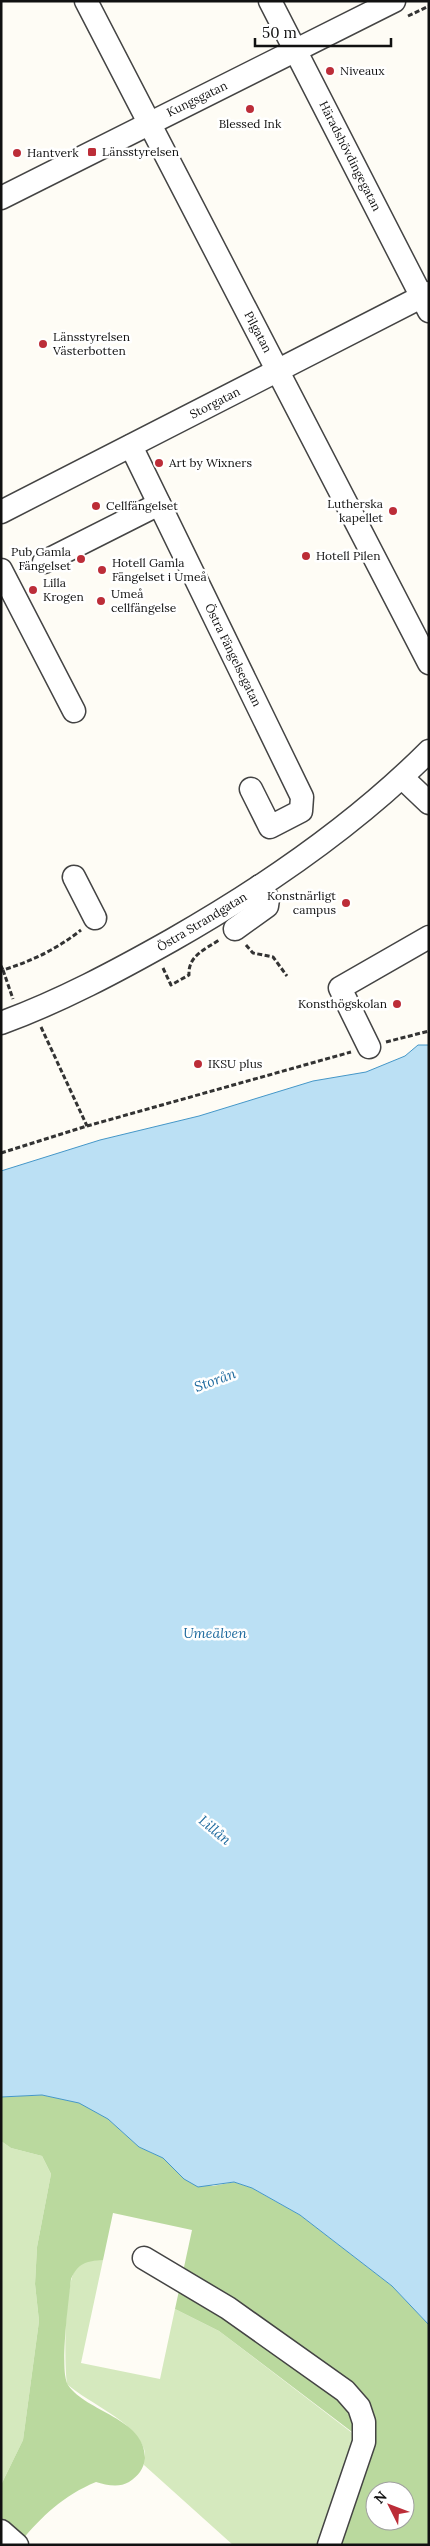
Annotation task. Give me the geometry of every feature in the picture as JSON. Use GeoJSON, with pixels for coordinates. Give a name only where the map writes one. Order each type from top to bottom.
{"type":"FeatureCollection","features":[{"type":"Feature","properties":{"kind":"street","name":"Pilgatan"},"geometry":{"type":"LineString","coordinates":[[86,1],[429,663]]}},
{"type":"Feature","properties":{"kind":"street","name":"Häradshövdingegatan"},"geometry":{"type":"LineString","coordinates":[[270,1],[426,300]]}},
{"type":"Feature","properties":{"kind":"street","name":"Kungsgatan"},"geometry":{"type":"LineString","coordinates":[[1,198],[149,122],[394,1]]}},
{"type":"Feature","properties":{"kind":"street","name":"Storgatan"},"geometry":{"type":"LineString","coordinates":[[1,512],[279,371],[426,300]]}},
{"type":"Feature","properties":{"kind":"street","name":"Östra Fängelsegatan"},"geometry":{"type":"LineString","coordinates":[[131,446],[302,797],[301,811],[270,827],[251,789]]}},
{"type":"Feature","properties":{"kind":"street"},"geometry":{"type":"LineString","coordinates":[[44,562],[159,504]]}},
{"type":"Feature","properties":{"kind":"street"},"geometry":{"type":"LineString","coordinates":[[1,570],[74,711]]}},
{"type":"Feature","properties":{"kind":"street","name":"Östra Strandgatan"},"geometry":{"type":"LineString","coordinates":[[1,1023],[118,971],[208,920],[337,833],[429,751]]}},
{"type":"Feature","properties":{"kind":"street"},"geometry":{"type":"LineString","coordinates":[[409,784],[429,803]]}},
{"type":"Feature","properties":{"kind":"street"},"geometry":{"type":"LineString","coordinates":[[74,877],[95,918]]}},
{"type":"Feature","properties":{"kind":"street"},"geometry":{"type":"LineString","coordinates":[[241,938],[267,906],[268,899],[260,886]]}},
{"type":"Feature","properties":{"kind":"street"},"geometry":{"type":"LineString","coordinates":[[369,1047],[340,988],[429,937]]}},
{"type":"Feature","properties":{"kind":"street"},"geometry":{"type":"LineString","coordinates":[[144,2258],[228,2308],[345,2391],[359,2407],[364,2422],[364,2442],[330,2545]]}},
{"type":"Feature","properties":{"kind":"street"},"geometry":{"type":"LineString","coordinates":[[1,2531],[17,2545]]}},
{"type":"Feature","properties":{"kind":"path"},"geometry":{"type":"LineString","coordinates":[[1,966],[3,970],[46,953],[95,918]]}},
{"type":"Feature","properties":{"kind":"path"},"geometry":{"type":"LineString","coordinates":[[160,961],[171,985],[189,975],[188,967],[192,958],[241,938],[253,953],[273,957],[287,976]]}},
{"type":"Feature","properties":{"kind":"path"},"geometry":{"type":"LineString","coordinates":[[39,1022],[88,1126]]}},
{"type":"Feature","properties":{"kind":"path"},"geometry":{"type":"LineString","coordinates":[[1,1153],[88,1126],[429,1031]]}},
{"type":"Feature","properties":{"kind":"green space"},"geometry":{"type":"Polygon","coordinates":[[[42,2095],[80,2103],[108,2119],[139,2147],[163,2158],[184,2179],[213,2186],[234,2182],[252,2188],[300,2215],[392,2286],[429,2325],[429,2545],[329,2545],[364,2441],[219,2331],[175,2309],[192,2230],[113,2213],[103,2260],[83,2264],[77,2269],[71,2279],[65,2334],[65,2377],[68,2385],[76,2394],[125,2424],[136,2434],[142,2444],[145,2458],[142,2469],[138,2475],[125,2484],[112,2485],[96,2482],[73,2494],[43,2517],[18,2545],[1,2531],[1,2485],[23,2440],[39,2321],[35,2284],[37,2247],[51,2174],[42,2156],[11,2148],[1,2141],[1,2097],[42,2095]]]}},
{"type":"Feature","properties":{"kind":"green space"},"geometry":{"type":"Polygon","coordinates":[[[1,2141],[11,2148],[42,2156],[51,2174],[37,2247],[35,2284],[39,2321],[23,2440],[1,2485],[1,2141]]]}},
{"type":"Feature","properties":{"kind":"green space"},"geometry":{"type":"Polygon","coordinates":[[[103,2260],[81,2363],[160,2379],[175,2309],[219,2331],[364,2442],[329,2545],[233,2545],[144,2465],[144,2449],[131,2429],[67,2384],[65,2359],[66,2323],[67,2305],[73,2275],[77,2267],[83,2263],[103,2260]]]}},
{"type":"Feature","properties":{"kind":"water","name":"Umeälven"},"geometry":{"type":"Polygon","coordinates":[[[418,1045],[429,1045],[429,2325],[392,2286],[300,2215],[252,2188],[234,2182],[198,2187],[184,2179],[163,2158],[139,2147],[108,2119],[79,2103],[42,2095],[1,2097],[1,1171],[100,1140],[199,1116],[313,1081],[366,1072],[405,1056],[418,1045]]]}},
{"type":"Feature","properties":{"kind":"place","name":"Niveaux"},"geometry":{"type":"Point","coordinates":[330,71]}},
{"type":"Feature","properties":{"kind":"place","name":"Blessed Ink"},"geometry":{"type":"Point","coordinates":[250,109]}},
{"type":"Feature","properties":{"kind":"place","name":"Länsstyrelsen"},"geometry":{"type":"Point","coordinates":[92,152]}},
{"type":"Feature","properties":{"kind":"place","name":"Hantverk"},"geometry":{"type":"Point","coordinates":[17,153]}},
{"type":"Feature","properties":{"kind":"place","name":"Länsstyrelsen Västerbotten"},"geometry":{"type":"Point","coordinates":[43,344]}},
{"type":"Feature","properties":{"kind":"place","name":"Art by Wixners"},"geometry":{"type":"Point","coordinates":[159,463]}},
{"type":"Feature","properties":{"kind":"place","name":"Cellfängelset"},"geometry":{"type":"Point","coordinates":[96,506]}},
{"type":"Feature","properties":{"kind":"place","name":"Lutherska kapellet"},"geometry":{"type":"Point","coordinates":[393,511]}},
{"type":"Feature","properties":{"kind":"place","name":"Hotell Pilen"},"geometry":{"type":"Point","coordinates":[306,556]}},
{"type":"Feature","properties":{"kind":"place","name":"Pub Gamla Fängelset"},"geometry":{"type":"Point","coordinates":[81,559]}},
{"type":"Feature","properties":{"kind":"place","name":"Hotell Gamla Fängelset i Umeå"},"geometry":{"type":"Point","coordinates":[102,570]}},
{"type":"Feature","properties":{"kind":"place","name":"Lilla Krogen"},"geometry":{"type":"Point","coordinates":[33,590]}},
{"type":"Feature","properties":{"kind":"place","name":"Umeå cellfängelse"},"geometry":{"type":"Point","coordinates":[101,601]}},
{"type":"Feature","properties":{"kind":"place","name":"Konstnärligt campus"},"geometry":{"type":"Point","coordinates":[346,903]}},
{"type":"Feature","properties":{"kind":"place","name":"Konsthögskolan"},"geometry":{"type":"Point","coordinates":[397,1004]}},
{"type":"Feature","properties":{"kind":"place","name":"IKSU plus"},"geometry":{"type":"Point","coordinates":[198,1064]}},
{"type":"Feature","properties":{"kind":"water label","name":"Storån"},"geometry":{"type":"Point","coordinates":[215,1380]}},
{"type":"Feature","properties":{"kind":"water label","name":"Lillån"},"geometry":{"type":"Point","coordinates":[215,1830]}}]}
